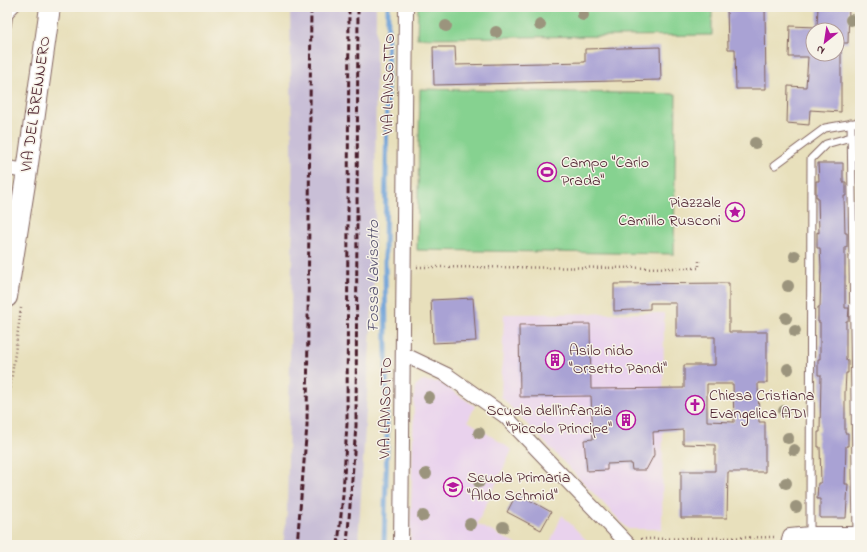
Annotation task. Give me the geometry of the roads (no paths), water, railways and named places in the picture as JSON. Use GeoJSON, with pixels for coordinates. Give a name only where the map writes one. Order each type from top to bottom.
{"type":"FeatureCollection","features":[{"type":"Feature","properties":{"kind":"main road","name":"VIA DEL BRENNERO"},"geometry":{"type":"LineString","coordinates":[[7,297],[27,171],[48,7]]}},
{"type":"Feature","properties":{"kind":"street","name":"VIA LAVISOTTO"},"geometry":{"type":"LineString","coordinates":[[401,545],[406,7]]}},
{"type":"Feature","properties":{"kind":"street"},"geometry":{"type":"LineString","coordinates":[[7,168],[27,171]]}},
{"type":"Feature","properties":{"kind":"street"},"geometry":{"type":"LineString","coordinates":[[403,354],[447,375],[505,416],[627,542]]}},
{"type":"Feature","properties":{"kind":"street"},"geometry":{"type":"LineString","coordinates":[[789,541],[810,534],[859,534]]}},
{"type":"Feature","properties":{"kind":"lane"},"geometry":{"type":"LineString","coordinates":[[7,26],[8,14],[16,7]]}},
{"type":"Feature","properties":{"kind":"lane"},"geometry":{"type":"LineString","coordinates":[[775,165],[825,128],[860,122]]}},
{"type":"Feature","properties":{"kind":"lane"},"geometry":{"type":"LineString","coordinates":[[851,124],[859,534]]}},
{"type":"Feature","properties":{"kind":"lane"},"geometry":{"type":"LineString","coordinates":[[810,534],[811,159],[826,144],[851,137]]}},
{"type":"Feature","properties":{"kind":"waterway","name":"Fossa Lavisotto"},"geometry":{"type":"LineString","coordinates":[[384,545],[387,443],[385,257],[388,7]]}},
{"type":"Feature","properties":{"kind":"railway"},"geometry":{"type":"LineString","coordinates":[[297,545],[307,426],[311,7]]}},
{"type":"Feature","properties":{"kind":"railway"},"geometry":{"type":"LineString","coordinates":[[338,545],[343,495],[347,423],[349,7]]}},
{"type":"Feature","properties":{"kind":"railway"},"geometry":{"type":"LineString","coordinates":[[347,545],[356,426],[358,7]]}},
{"type":"Feature","properties":{"kind":"place","name":"Campo \"Carlo Prada\""},"geometry":{"type":"Point","coordinates":[547,172]}},
{"type":"Feature","properties":{"kind":"place","name":"Piazzale Camillo Rusconi"},"geometry":{"type":"Point","coordinates":[735,212]}},
{"type":"Feature","properties":{"kind":"place","name":"Asilo nido \"Orsetto Pandi\""},"geometry":{"type":"Point","coordinates":[555,360]}},
{"type":"Feature","properties":{"kind":"place","name":"Chiesa Cristiana Evangelica ADI"},"geometry":{"type":"Point","coordinates":[695,405]}},
{"type":"Feature","properties":{"kind":"place","name":"Scuola dell'infanzia \"Piccolo Principe\""},"geometry":{"type":"Point","coordinates":[626,420]}},
{"type":"Feature","properties":{"kind":"place","name":"Scuola Primaria \"Aldo Schmid\""},"geometry":{"type":"Point","coordinates":[453,487]}}]}
